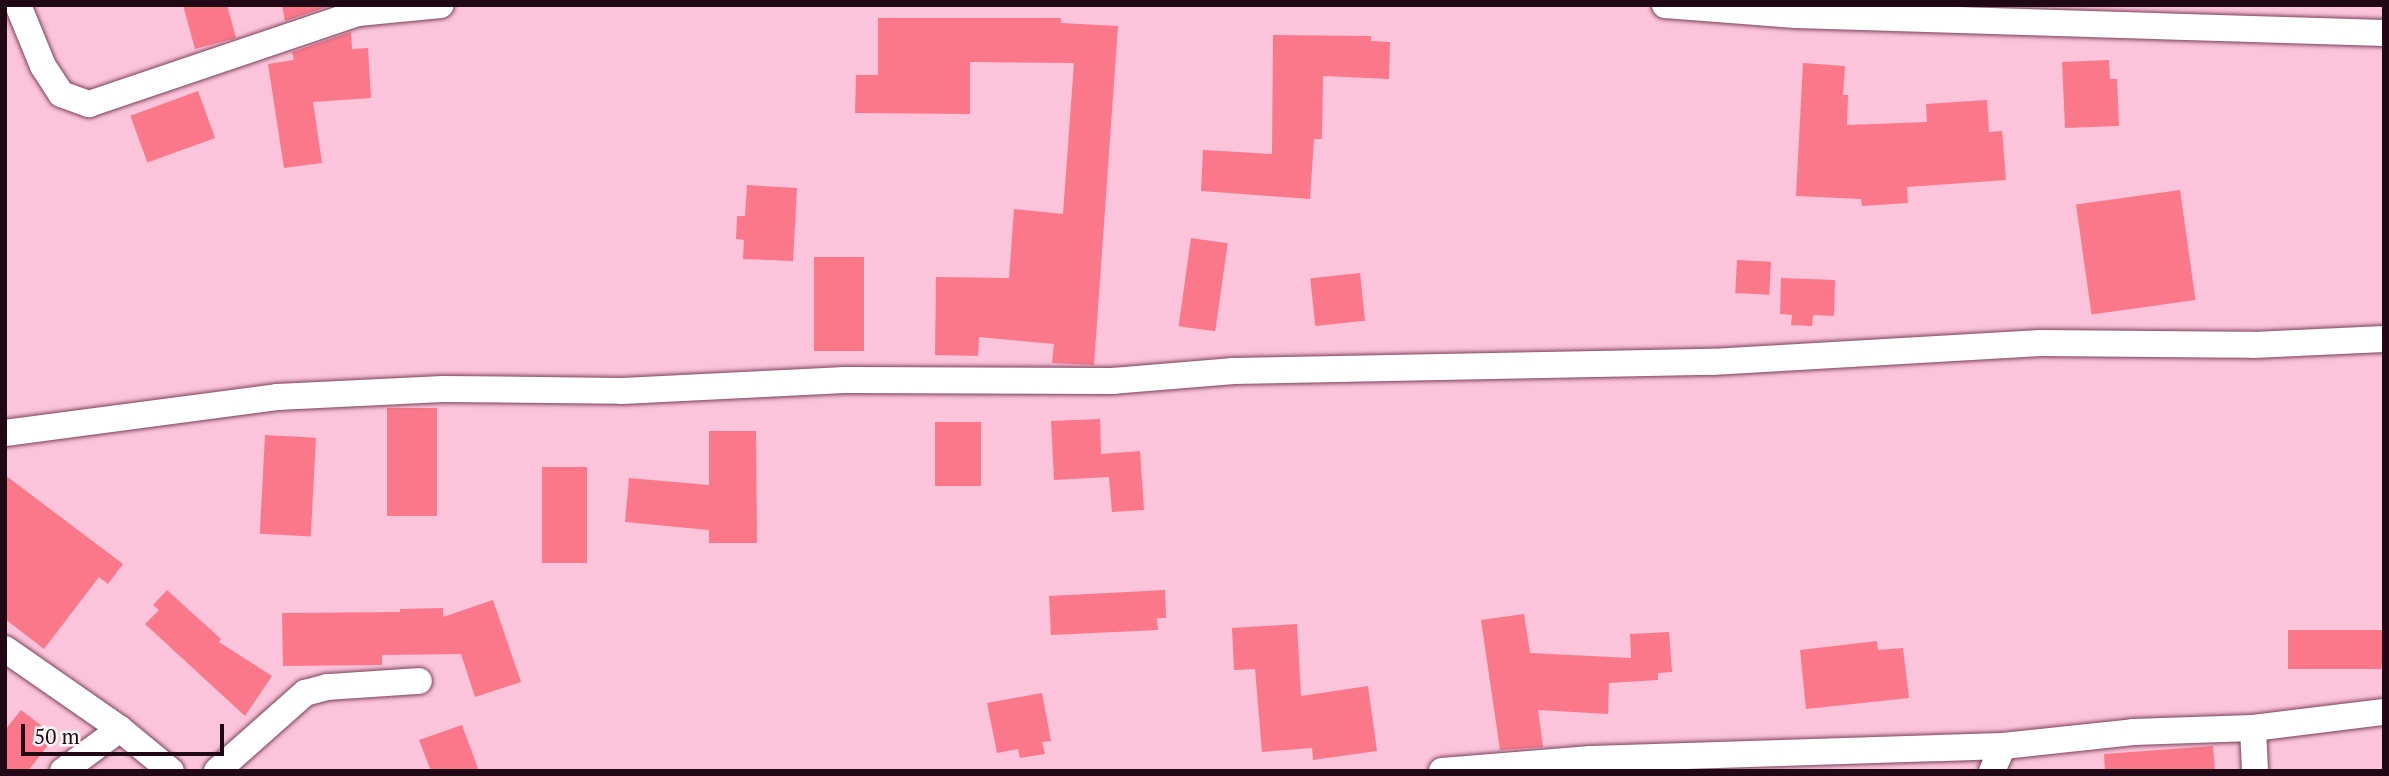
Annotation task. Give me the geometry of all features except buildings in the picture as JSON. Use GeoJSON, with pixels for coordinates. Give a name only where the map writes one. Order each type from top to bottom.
{"type":"FeatureCollection","features":[{"type":"Feature","properties":{"kind":"street"},"geometry":{"type":"LineString","coordinates":[[18,5],[44,66],[61,94],[89,104],[358,13],[441,5]]}},
{"type":"Feature","properties":{"kind":"street"},"geometry":{"type":"LineString","coordinates":[[1665,5],[1796,15],[2384,33]]}},
{"type":"Feature","properties":{"kind":"street"},"geometry":{"type":"LineString","coordinates":[[5,433],[276,397],[443,389],[622,391],[845,380],[1112,381],[1234,371],[1712,362],[2040,344],[2253,345],[2384,339]]}},
{"type":"Feature","properties":{"kind":"street"},"geometry":{"type":"LineString","coordinates":[[5,649],[120,729],[170,771]]}},
{"type":"Feature","properties":{"kind":"street"},"geometry":{"type":"LineString","coordinates":[[217,771],[305,693],[328,687],[419,681]]}},
{"type":"Feature","properties":{"kind":"street"},"geometry":{"type":"LineString","coordinates":[[1442,771],[2003,746],[2133,732],[2253,728],[2384,712]]}},
{"type":"Feature","properties":{"kind":"street"},"geometry":{"type":"LineString","coordinates":[[2253,728],[2255,771]]}},
{"type":"Feature","properties":{"kind":"street"},"geometry":{"type":"LineString","coordinates":[[63,771],[120,729]]}},
{"type":"Feature","properties":{"kind":"street"},"geometry":{"type":"LineString","coordinates":[[1992,771],[2003,746]]}}]}
